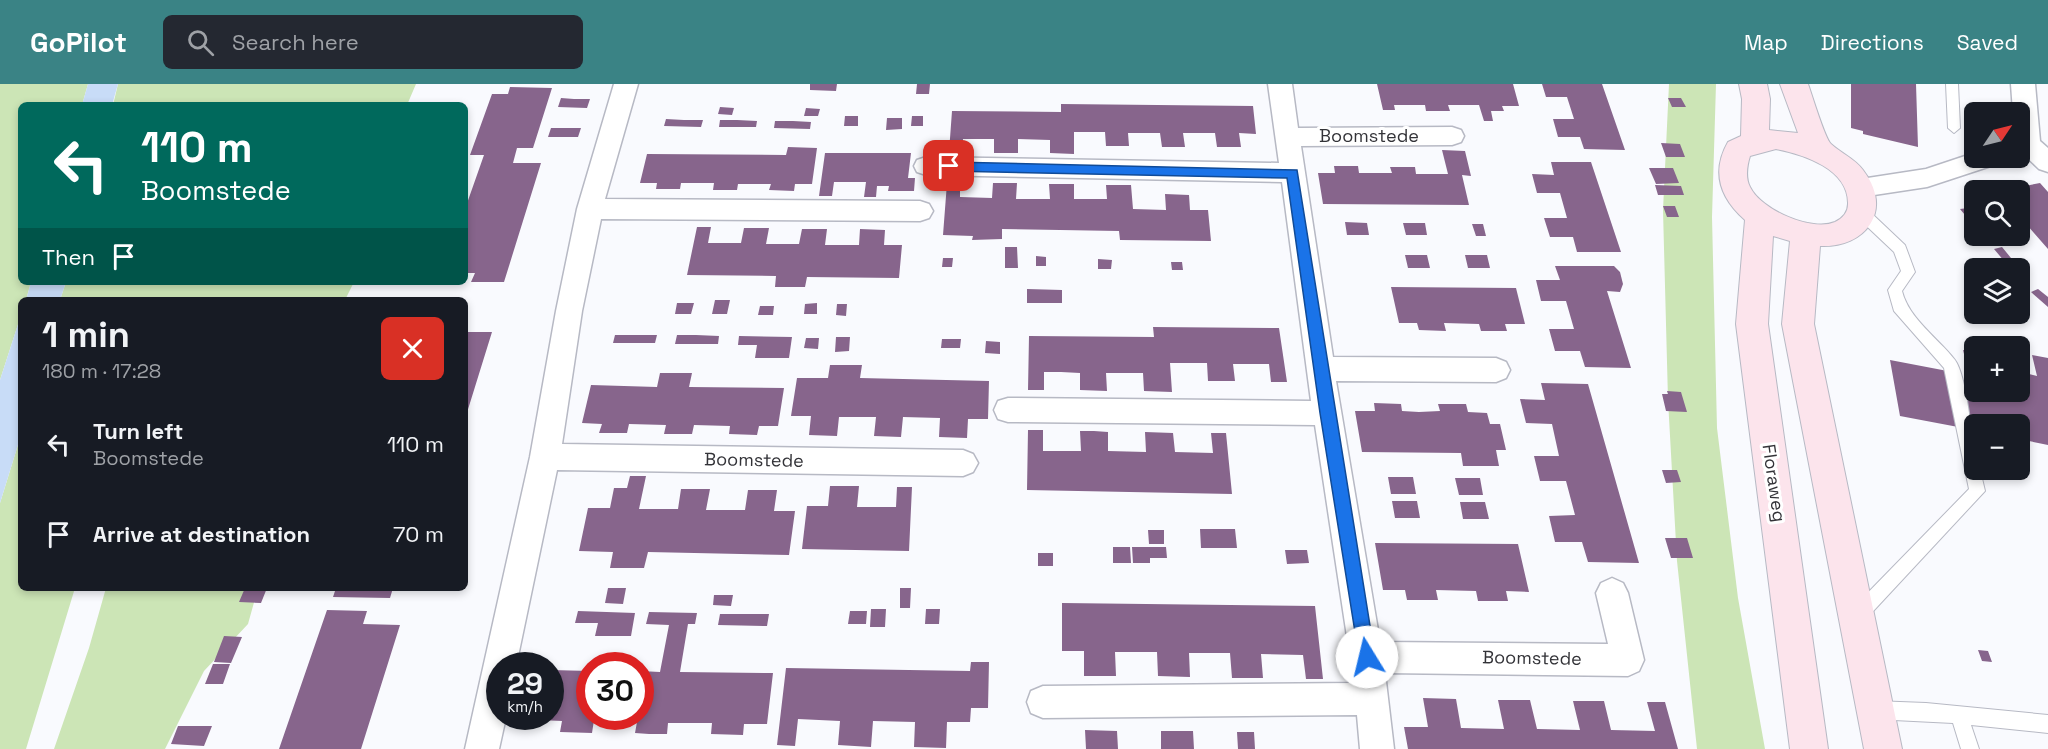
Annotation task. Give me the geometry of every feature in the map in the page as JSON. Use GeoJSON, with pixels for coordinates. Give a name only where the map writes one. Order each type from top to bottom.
{"type":"FeatureCollection","features":[{"type":"Feature","properties":{"kind":"main road"},"geometry":{"type":"LineString","coordinates":[[1753,84],[1756,99],[1755,142]]}},
{"type":"Feature","properties":{"kind":"main road"},"geometry":{"type":"LineString","coordinates":[[1794,84],[1818,150]]}},
{"type":"Feature","properties":{"kind":"main road"},"geometry":{"type":"LineString","coordinates":[[1776,139],[1800,142],[1818,150],[1843,167],[1862,201],[1856,225],[1843,232],[1826,236],[1806,234],[1782,228],[1760,216],[1742,200],[1733,182],[1732,165],[1738,149],[1755,142],[1776,139]]}},
{"type":"Feature","properties":{"kind":"main road","name":"Floraweg"},"geometry":{"type":"LineString","coordinates":[[1760,216],[1752,324],[1809,749]]}},
{"type":"Feature","properties":{"kind":"main road"},"geometry":{"type":"LineString","coordinates":[[1806,234],[1798,324],[1882,749]]}},
{"type":"Feature","properties":{"kind":"street"},"geometry":{"type":"LineString","coordinates":[[503,652],[545,458],[569,310],[590,209],[626,84]]}},
{"type":"Feature","properties":{"kind":"street"},"geometry":{"type":"LineString","coordinates":[[1280,84],[1327,413],[1367,657],[1377,749]]}},
{"type":"Feature","properties":{"kind":"street"},"geometry":{"type":"LineString","coordinates":[[2023,84],[2032,148],[2048,163]]}},
{"type":"Feature","properties":{"kind":"street","name":"Boomstede"},"geometry":{"type":"LineString","coordinates":[[1286,136],[1452,136]]}},
{"type":"Feature","properties":{"kind":"street"},"geometry":{"type":"LineString","coordinates":[[926,166],[1293,173]]}},
{"type":"Feature","properties":{"kind":"street"},"geometry":{"type":"LineString","coordinates":[[1862,201],[1964,166]]}},
{"type":"Feature","properties":{"kind":"street"},"geometry":{"type":"LineString","coordinates":[[590,209],[920,211]]}},
{"type":"Feature","properties":{"kind":"street"},"geometry":{"type":"LineString","coordinates":[[1321,369],[1496,370]]}},
{"type":"Feature","properties":{"kind":"street"},"geometry":{"type":"LineString","coordinates":[[1008,410],[1327,413]]}},
{"type":"Feature","properties":{"kind":"street","name":"Boomstede"},"geometry":{"type":"LineString","coordinates":[[545,458],[963,463]]}},
{"type":"Feature","properties":{"kind":"street","name":"Boomstede"},"geometry":{"type":"LineString","coordinates":[[1367,657],[1628,660],[1612,593]]}},
{"type":"Feature","properties":{"kind":"street"},"geometry":{"type":"LineString","coordinates":[[1043,702],[1371,699]]}},
{"type":"Feature","properties":{"kind":"street"},"geometry":{"type":"LineString","coordinates":[[482,749],[486,730]]}},
{"type":"Feature","properties":{"kind":"lane"},"geometry":{"type":"LineString","coordinates":[[1952,84],[1954,129]]}},
{"type":"Feature","properties":{"kind":"lane"},"geometry":{"type":"LineString","coordinates":[[1856,617],[1977,491],[1951,366],[1899,307],[1895,290],[1908,272],[1900,249],[1862,201]]}},
{"type":"Feature","properties":{"kind":"lane"},"geometry":{"type":"LineString","coordinates":[[1874,710],[1959,715],[2048,724]]}},
{"type":"Feature","properties":{"kind":"lane"},"geometry":{"type":"LineString","coordinates":[[1959,715],[1970,749]]}},
{"type":"Feature","properties":{"kind":"green space"},"geometry":{"type":"Polygon","coordinates":[[[0,84],[88,84],[83,102],[18,102],[18,285],[30,285],[27,297],[18,297],[18,324],[0,380],[0,84]]]}},
{"type":"Feature","properties":{"kind":"green space"},"geometry":{"type":"Polygon","coordinates":[[[118,84],[416,84],[408,102],[114,102],[118,84]]]}},
{"type":"Feature","properties":{"kind":"green space"},"geometry":{"type":"Polygon","coordinates":[[[1669,84],[1716,84],[1712,217],[1717,428],[1738,598],[1765,749],[1697,749],[1677,561],[1668,400],[1663,210],[1669,84]]]}},
{"type":"Feature","properties":{"kind":"green space"},"geometry":{"type":"Polygon","coordinates":[[[65,285],[352,285],[346,297],[61,297],[65,285]]]}},
{"type":"Feature","properties":{"kind":"green space"},"geometry":{"type":"Polygon","coordinates":[[[18,445],[18,591],[74,591],[26,749],[0,749],[0,503],[18,445]]]}},
{"type":"Feature","properties":{"kind":"green space"},"geometry":{"type":"Polygon","coordinates":[[[105,591],[257,591],[248,624],[204,671],[165,749],[54,749],[89,648],[105,591]]]}},
{"type":"Feature","properties":{"kind":"water"},"geometry":{"type":"Polygon","coordinates":[[[88,84],[118,84],[113,102],[83,102],[88,84]]]}},
{"type":"Feature","properties":{"kind":"water"},"geometry":{"type":"Polygon","coordinates":[[[30,285],[65,285],[61,297],[27,297],[30,285]]]}},
{"type":"Feature","properties":{"kind":"water"},"geometry":{"type":"Polygon","coordinates":[[[18,324],[18,445],[0,503],[0,380],[18,324]]]}},
{"type":"Feature","properties":{"kind":"building"},"geometry":{"type":"Polygon","coordinates":[[[810,84],[837,84],[836,91],[810,90],[810,84]]]}},
{"type":"Feature","properties":{"kind":"building"},"geometry":{"type":"Polygon","coordinates":[[[917,84],[930,84],[929,94],[916,94],[917,84]]]}},
{"type":"Feature","properties":{"kind":"building"},"geometry":{"type":"Polygon","coordinates":[[[1377,84],[1513,84],[1519,106],[1502,106],[1504,111],[1491,111],[1493,121],[1484,121],[1479,105],[1448,105],[1450,111],[1426,111],[1425,105],[1394,105],[1395,110],[1383,110],[1377,84]]]}},
{"type":"Feature","properties":{"kind":"building"},"geometry":{"type":"Polygon","coordinates":[[[1542,84],[1602,84],[1625,150],[1584,149],[1580,137],[1558,137],[1553,119],[1574,119],[1567,97],[1546,97],[1542,84]]]}},
{"type":"Feature","properties":{"kind":"building"},"geometry":{"type":"Polygon","coordinates":[[[1851,84],[1916,84],[1918,147],[1863,134],[1863,131],[1851,128],[1851,84]]]}},
{"type":"Feature","properties":{"kind":"building"},"geometry":{"type":"Polygon","coordinates":[[[510,87],[552,88],[533,148],[517,148],[513,163],[541,163],[504,282],[471,282],[475,273],[468,273],[468,200],[484,155],[470,155],[492,94],[508,94],[510,87]]]}},
{"type":"Feature","properties":{"kind":"building"},"geometry":{"type":"Polygon","coordinates":[[[561,98],[590,99],[587,108],[558,107],[561,98]]]}},
{"type":"Feature","properties":{"kind":"building"},"geometry":{"type":"Polygon","coordinates":[[[1668,98],[1681,98],[1686,107],[1672,107],[1668,98]]]}},
{"type":"Feature","properties":{"kind":"building"},"geometry":{"type":"Polygon","coordinates":[[[1061,104],[1253,106],[1256,134],[1239,133],[1241,147],[1217,147],[1215,133],[1183,133],[1185,147],[1162,147],[1160,133],[1128,133],[1129,146],[1106,146],[1105,132],[1074,132],[1074,154],[1050,153],[1050,140],[1018,139],[1018,153],[994,153],[994,139],[963,139],[962,152],[949,152],[952,111],[1061,112],[1061,104]]]}},
{"type":"Feature","properties":{"kind":"building"},"geometry":{"type":"Polygon","coordinates":[[[720,107],[734,108],[732,115],[718,114],[720,107]]]}},
{"type":"Feature","properties":{"kind":"building"},"geometry":{"type":"Polygon","coordinates":[[[806,108],[820,109],[818,116],[804,116],[806,108]]]}},
{"type":"Feature","properties":{"kind":"building"},"geometry":{"type":"Polygon","coordinates":[[[845,116],[858,116],[858,126],[844,126],[845,116]]]}},
{"type":"Feature","properties":{"kind":"building"},"geometry":{"type":"Polygon","coordinates":[[[912,116],[923,116],[923,126],[911,126],[912,116]]]}},
{"type":"Feature","properties":{"kind":"building"},"geometry":{"type":"Polygon","coordinates":[[[887,118],[902,118],[902,129],[886,130],[887,118]]]}},
{"type":"Feature","properties":{"kind":"building"},"geometry":{"type":"Polygon","coordinates":[[[666,119],[703,120],[701,127],[664,126],[666,119]]]}},
{"type":"Feature","properties":{"kind":"building"},"geometry":{"type":"Polygon","coordinates":[[[720,120],[757,121],[756,127],[719,127],[720,120]]]}},
{"type":"Feature","properties":{"kind":"building"},"geometry":{"type":"Polygon","coordinates":[[[775,121],[811,122],[810,129],[774,128],[775,121]]]}},
{"type":"Feature","properties":{"kind":"building"},"geometry":{"type":"Polygon","coordinates":[[[551,128],[581,128],[578,137],[548,137],[551,128]]]}},
{"type":"Feature","properties":{"kind":"building"},"geometry":{"type":"Polygon","coordinates":[[[1661,143],[1680,144],[1685,157],[1666,157],[1661,143]]]}},
{"type":"Feature","properties":{"kind":"building"},"geometry":{"type":"Polygon","coordinates":[[[788,147],[817,148],[812,184],[795,184],[794,191],[769,190],[771,184],[738,184],[737,190],[713,190],[714,183],[681,183],[680,189],[656,189],[657,183],[640,183],[647,154],[786,155],[788,147]]]}},
{"type":"Feature","properties":{"kind":"building"},"geometry":{"type":"Polygon","coordinates":[[[1442,150],[1465,151],[1471,176],[1462,175],[1469,205],[1323,204],[1318,173],[1335,173],[1334,166],[1358,166],[1359,173],[1392,173],[1390,167],[1415,167],[1416,174],[1448,174],[1442,150]]]}},
{"type":"Feature","properties":{"kind":"building"},"geometry":{"type":"Polygon","coordinates":[[[825,153],[911,153],[908,178],[915,178],[914,191],[888,191],[889,186],[877,186],[876,197],[864,197],[866,182],[834,182],[832,196],[819,196],[825,153]]]}},
{"type":"Feature","properties":{"kind":"building"},"geometry":{"type":"Polygon","coordinates":[[[1551,162],[1591,162],[1621,252],[1577,252],[1573,237],[1550,237],[1544,218],[1567,218],[1560,193],[1537,193],[1532,174],[1554,175],[1551,162]]]}},
{"type":"Feature","properties":{"kind":"building"},"geometry":{"type":"Polygon","coordinates":[[[1649,168],[1673,168],[1679,183],[1656,184],[1649,168]]]}},
{"type":"Feature","properties":{"kind":"building"},"geometry":{"type":"Polygon","coordinates":[[[947,183],[960,183],[960,197],[992,198],[993,183],[1017,183],[1016,199],[1050,199],[1049,184],[1074,184],[1074,199],[1107,199],[1106,185],[1131,185],[1133,209],[1166,210],[1165,194],[1189,195],[1190,210],[1208,210],[1211,241],[1120,240],[1119,231],[1002,229],[1002,239],[972,240],[973,236],[943,235],[947,183]]]}},
{"type":"Feature","properties":{"kind":"building"},"geometry":{"type":"Polygon","coordinates":[[[2040,183],[2048,192],[2048,249],[2030,229],[2030,185],[2040,183]]]}},
{"type":"Feature","properties":{"kind":"building"},"geometry":{"type":"Polygon","coordinates":[[[1655,185],[1681,186],[1684,195],[1658,195],[1655,185]]]}},
{"type":"Feature","properties":{"kind":"building"},"geometry":{"type":"Polygon","coordinates":[[[1663,206],[1675,206],[1679,217],[1667,217],[1663,206]]]}},
{"type":"Feature","properties":{"kind":"building"},"geometry":{"type":"Polygon","coordinates":[[[1345,222],[1367,223],[1369,235],[1347,235],[1345,222]]]}},
{"type":"Feature","properties":{"kind":"building"},"geometry":{"type":"Polygon","coordinates":[[[1403,223],[1425,223],[1427,235],[1406,235],[1403,223]]]}},
{"type":"Feature","properties":{"kind":"building"},"geometry":{"type":"Polygon","coordinates":[[[1472,224],[1483,224],[1486,236],[1476,236],[1472,224]]]}},
{"type":"Feature","properties":{"kind":"building"},"geometry":{"type":"Polygon","coordinates":[[[697,227],[711,227],[708,243],[741,243],[744,228],[769,228],[766,244],[799,244],[802,229],[827,229],[825,245],[859,245],[860,229],[885,230],[884,245],[902,245],[899,278],[807,277],[805,287],[775,287],[776,276],[687,275],[697,227]]]}},
{"type":"Feature","properties":{"kind":"building"},"geometry":{"type":"Polygon","coordinates":[[[1005,247],[1017,247],[1018,268],[1005,268],[1005,247]]]}},
{"type":"Feature","properties":{"kind":"building"},"geometry":{"type":"Polygon","coordinates":[[[2002,247],[2011,258],[2002,258],[1994,249],[2002,247]]]}},
{"type":"Feature","properties":{"kind":"building"},"geometry":{"type":"Polygon","coordinates":[[[1405,255],[1427,255],[1430,268],[1408,268],[1405,255]]]}},
{"type":"Feature","properties":{"kind":"building"},"geometry":{"type":"Polygon","coordinates":[[[1465,255],[1487,255],[1490,268],[1468,268],[1465,255]]]}},
{"type":"Feature","properties":{"kind":"building"},"geometry":{"type":"Polygon","coordinates":[[[1036,256],[1046,257],[1046,266],[1036,266],[1036,256]]]}},
{"type":"Feature","properties":{"kind":"building"},"geometry":{"type":"Polygon","coordinates":[[[943,258],[953,258],[952,267],[942,267],[943,258]]]}},
{"type":"Feature","properties":{"kind":"building"},"geometry":{"type":"Polygon","coordinates":[[[1098,259],[1112,260],[1111,269],[1098,269],[1098,259]]]}},
{"type":"Feature","properties":{"kind":"building"},"geometry":{"type":"Polygon","coordinates":[[[1171,262],[1182,262],[1183,270],[1172,270],[1171,262]]]}},
{"type":"Feature","properties":{"kind":"building"},"geometry":{"type":"Polygon","coordinates":[[[1555,266],[1614,266],[1620,272],[1623,284],[1620,292],[1607,291],[1631,368],[1585,367],[1580,351],[1555,351],[1549,329],[1574,329],[1566,301],[1541,301],[1536,280],[1560,280],[1555,266]]]}},
{"type":"Feature","properties":{"kind":"building"},"geometry":{"type":"Polygon","coordinates":[[[1391,287],[1516,288],[1525,324],[1505,324],[1507,331],[1481,331],[1479,324],[1444,323],[1446,331],[1419,330],[1417,323],[1399,323],[1391,287]]]}},
{"type":"Feature","properties":{"kind":"building"},"geometry":{"type":"Polygon","coordinates":[[[1027,289],[1062,290],[1062,303],[1027,303],[1027,289]]]}},
{"type":"Feature","properties":{"kind":"building"},"geometry":{"type":"Polygon","coordinates":[[[2038,289],[2048,297],[2048,307],[2031,292],[2038,289]]]}},
{"type":"Feature","properties":{"kind":"building"},"geometry":{"type":"Polygon","coordinates":[[[715,300],[730,300],[727,314],[712,314],[715,300]]]}},
{"type":"Feature","properties":{"kind":"building"},"geometry":{"type":"Polygon","coordinates":[[[677,303],[694,303],[691,314],[675,314],[677,303]]]}},
{"type":"Feature","properties":{"kind":"building"},"geometry":{"type":"Polygon","coordinates":[[[817,303],[817,314],[804,314],[805,304],[817,303]]]}},
{"type":"Feature","properties":{"kind":"building"},"geometry":{"type":"Polygon","coordinates":[[[837,304],[847,304],[846,316],[836,315],[837,304]]]}},
{"type":"Feature","properties":{"kind":"building"},"geometry":{"type":"Polygon","coordinates":[[[760,306],[774,306],[773,315],[758,315],[760,306]]]}},
{"type":"Feature","properties":{"kind":"building"},"geometry":{"type":"Polygon","coordinates":[[[1153,327],[1279,328],[1287,382],[1271,382],[1269,364],[1233,364],[1235,381],[1208,381],[1207,363],[1170,363],[1172,392],[1144,391],[1143,373],[1106,373],[1107,391],[1080,390],[1080,373],[1044,372],[1044,390],[1028,390],[1029,336],[1154,337],[1153,327]]]}},
{"type":"Feature","properties":{"kind":"building"},"geometry":{"type":"Polygon","coordinates":[[[468,332],[492,332],[468,409],[468,332]]]}},
{"type":"Feature","properties":{"kind":"building"},"geometry":{"type":"Polygon","coordinates":[[[615,335],[657,335],[655,343],[613,343],[615,335]]]}},
{"type":"Feature","properties":{"kind":"building"},"geometry":{"type":"Polygon","coordinates":[[[677,335],[719,336],[718,344],[675,344],[677,335]]]}},
{"type":"Feature","properties":{"kind":"building"},"geometry":{"type":"Polygon","coordinates":[[[739,336],[792,337],[789,358],[755,358],[757,345],[738,345],[739,336]]]}},
{"type":"Feature","properties":{"kind":"building"},"geometry":{"type":"Polygon","coordinates":[[[836,337],[850,337],[849,351],[835,352],[836,337]]]}},
{"type":"Feature","properties":{"kind":"building"},"geometry":{"type":"Polygon","coordinates":[[[806,338],[819,338],[818,349],[804,348],[806,338]]]}},
{"type":"Feature","properties":{"kind":"building"},"geometry":{"type":"Polygon","coordinates":[[[942,339],[961,339],[960,348],[941,348],[942,339]]]}},
{"type":"Feature","properties":{"kind":"building"},"geometry":{"type":"Polygon","coordinates":[[[986,341],[1000,342],[1000,354],[985,353],[986,341]]]}},
{"type":"Feature","properties":{"kind":"building"},"geometry":{"type":"Polygon","coordinates":[[[2032,355],[2048,358],[2048,445],[2030,441],[2030,414],[1964,414],[1964,428],[1900,416],[1890,360],[1958,373],[1960,380],[1964,381],[1964,402],[2030,402],[2030,374],[2037,376],[2032,355]]]}},
{"type":"Feature","properties":{"kind":"building"},"geometry":{"type":"Polygon","coordinates":[[[830,365],[862,365],[860,378],[989,381],[988,419],[968,419],[967,438],[939,437],[940,418],[903,417],[901,437],[874,436],[876,417],[839,417],[837,436],[809,435],[811,416],[791,416],[797,378],[828,378],[830,365]]]}},
{"type":"Feature","properties":{"kind":"building"},"geometry":{"type":"Polygon","coordinates":[[[660,373],[692,373],[689,387],[784,388],[778,426],[759,426],[757,435],[729,434],[730,426],[694,425],[692,434],[664,434],[666,425],[629,424],[627,433],[599,433],[602,424],[582,423],[591,385],[657,387],[660,373]]]}},
{"type":"Feature","properties":{"kind":"building"},"geometry":{"type":"Polygon","coordinates":[[[1541,383],[1588,384],[1639,563],[1588,562],[1582,542],[1555,542],[1549,516],[1575,515],[1566,481],[1540,481],[1534,456],[1559,456],[1552,424],[1526,423],[1520,399],[1545,400],[1541,383]]]}},
{"type":"Feature","properties":{"kind":"building"},"geometry":{"type":"Polygon","coordinates":[[[1667,391],[1681,392],[1687,412],[1666,411],[1662,394],[1668,394],[1667,391]]]}},
{"type":"Feature","properties":{"kind":"building"},"geometry":{"type":"Polygon","coordinates":[[[1374,403],[1401,404],[1402,411],[1419,412],[1440,411],[1438,404],[1466,404],[1468,412],[1487,413],[1490,424],[1500,424],[1506,450],[1496,450],[1499,466],[1463,466],[1461,453],[1362,452],[1355,411],[1375,411],[1374,403]]]}},
{"type":"Feature","properties":{"kind":"building"},"geometry":{"type":"Polygon","coordinates":[[[1028,430],[1043,430],[1043,451],[1081,451],[1080,431],[1094,431],[1108,432],[1108,451],[1146,452],[1145,432],[1173,433],[1175,452],[1213,453],[1211,433],[1226,433],[1232,494],[1027,490],[1028,430]]]}},
{"type":"Feature","properties":{"kind":"building"},"geometry":{"type":"Polygon","coordinates":[[[1662,470],[1677,470],[1681,482],[1666,483],[1662,470]]]}},
{"type":"Feature","properties":{"kind":"building"},"geometry":{"type":"Polygon","coordinates":[[[630,476],[646,476],[639,509],[678,509],[681,489],[710,489],[706,510],[745,510],[748,490],[777,490],[774,511],[795,511],[789,555],[648,552],[644,568],[610,568],[613,552],[579,551],[588,508],[610,508],[614,488],[627,488],[630,476]]]}},
{"type":"Feature","properties":{"kind":"building"},"geometry":{"type":"Polygon","coordinates":[[[1388,477],[1413,477],[1416,494],[1391,494],[1388,477]]]}},
{"type":"Feature","properties":{"kind":"building"},"geometry":{"type":"Polygon","coordinates":[[[1455,478],[1480,478],[1483,495],[1459,495],[1455,478]]]}},
{"type":"Feature","properties":{"kind":"building"},"geometry":{"type":"Polygon","coordinates":[[[830,486],[859,486],[857,507],[896,507],[897,487],[912,487],[909,551],[802,549],[807,506],[828,506],[830,486]]]}},
{"type":"Feature","properties":{"kind":"building"},"geometry":{"type":"Polygon","coordinates":[[[1392,501],[1417,501],[1420,518],[1395,518],[1392,501]]]}},
{"type":"Feature","properties":{"kind":"building"},"geometry":{"type":"Polygon","coordinates":[[[1460,502],[1485,502],[1489,519],[1463,519],[1460,502]]]}},
{"type":"Feature","properties":{"kind":"building"},"geometry":{"type":"Polygon","coordinates":[[[1200,529],[1235,529],[1237,548],[1201,548],[1200,529]]]}},
{"type":"Feature","properties":{"kind":"building"},"geometry":{"type":"Polygon","coordinates":[[[1148,530],[1164,530],[1164,544],[1149,544],[1148,530]]]}},
{"type":"Feature","properties":{"kind":"building"},"geometry":{"type":"Polygon","coordinates":[[[1665,538],[1687,538],[1693,558],[1671,558],[1665,538]]]}},
{"type":"Feature","properties":{"kind":"building"},"geometry":{"type":"Polygon","coordinates":[[[1375,543],[1518,544],[1529,592],[1506,591],[1508,601],[1478,601],[1476,591],[1436,590],[1438,600],[1407,600],[1405,590],[1383,590],[1375,543]]]}},
{"type":"Feature","properties":{"kind":"building"},"geometry":{"type":"Polygon","coordinates":[[[1113,547],[1130,547],[1131,563],[1113,563],[1113,547]]]}},
{"type":"Feature","properties":{"kind":"building"},"geometry":{"type":"Polygon","coordinates":[[[1132,547],[1166,547],[1167,558],[1150,558],[1150,563],[1133,563],[1132,547]]]}},
{"type":"Feature","properties":{"kind":"building"},"geometry":{"type":"Polygon","coordinates":[[[1285,550],[1307,550],[1309,563],[1287,564],[1285,550]]]}},
{"type":"Feature","properties":{"kind":"building"},"geometry":{"type":"Polygon","coordinates":[[[1038,553],[1053,553],[1053,566],[1038,566],[1038,553]]]}},
{"type":"Feature","properties":{"kind":"building"},"geometry":{"type":"Polygon","coordinates":[[[608,588],[626,588],[623,604],[605,603],[608,588]]]}},
{"type":"Feature","properties":{"kind":"building"},"geometry":{"type":"Polygon","coordinates":[[[900,588],[911,588],[910,608],[900,608],[900,588]]]}},
{"type":"Feature","properties":{"kind":"building"},"geometry":{"type":"Polygon","coordinates":[[[244,591],[266,591],[261,603],[239,602],[244,591]]]}},
{"type":"Feature","properties":{"kind":"building"},"geometry":{"type":"Polygon","coordinates":[[[335,591],[392,591],[390,598],[333,597],[335,591]]]}},
{"type":"Feature","properties":{"kind":"building"},"geometry":{"type":"Polygon","coordinates":[[[714,595],[733,595],[731,606],[713,605],[714,595]]]}},
{"type":"Feature","properties":{"kind":"building"},"geometry":{"type":"Polygon","coordinates":[[[1062,603],[1315,606],[1323,679],[1306,679],[1303,655],[1261,654],[1263,678],[1232,678],[1230,653],[1189,653],[1190,677],[1158,676],[1157,652],[1115,652],[1116,676],[1084,676],[1084,651],[1062,651],[1062,603]]]}},
{"type":"Feature","properties":{"kind":"building"},"geometry":{"type":"Polygon","coordinates":[[[871,609],[886,609],[885,627],[870,627],[871,609]]]}},
{"type":"Feature","properties":{"kind":"building"},"geometry":{"type":"Polygon","coordinates":[[[926,609],[940,609],[939,624],[925,624],[926,609]]]}},
{"type":"Feature","properties":{"kind":"building"},"geometry":{"type":"Polygon","coordinates":[[[327,610],[367,611],[363,624],[400,625],[361,749],[279,749],[327,610]]]}},
{"type":"Feature","properties":{"kind":"building"},"geometry":{"type":"Polygon","coordinates":[[[578,611],[635,613],[631,636],[595,636],[598,623],[575,623],[578,611]]]}},
{"type":"Feature","properties":{"kind":"building"},"geometry":{"type":"Polygon","coordinates":[[[850,611],[867,611],[866,624],[848,624],[850,611]]]}},
{"type":"Feature","properties":{"kind":"building"},"geometry":{"type":"Polygon","coordinates":[[[649,612],[697,613],[695,624],[688,624],[680,672],[773,673],[767,724],[744,724],[743,735],[711,734],[712,723],[668,723],[667,734],[635,733],[636,730],[654,730],[654,672],[660,672],[669,625],[646,624],[649,612]]]}},
{"type":"Feature","properties":{"kind":"building"},"geometry":{"type":"Polygon","coordinates":[[[720,614],[769,614],[767,626],[718,625],[720,614]]]}},
{"type":"Feature","properties":{"kind":"building"},"geometry":{"type":"Polygon","coordinates":[[[224,636],[242,637],[231,663],[214,662],[224,636]]]}},
{"type":"Feature","properties":{"kind":"building"},"geometry":{"type":"Polygon","coordinates":[[[1978,650],[1988,651],[1992,662],[1982,661],[1978,650]]]}},
{"type":"Feature","properties":{"kind":"building"},"geometry":{"type":"Polygon","coordinates":[[[971,662],[989,662],[988,708],[971,708],[970,722],[947,722],[946,748],[914,747],[915,722],[873,721],[871,747],[838,745],[840,721],[798,719],[795,746],[777,745],[786,668],[970,671],[971,662]]]}},
{"type":"Feature","properties":{"kind":"building"},"geometry":{"type":"Polygon","coordinates":[[[213,664],[230,664],[223,684],[205,684],[213,664]]]}},
{"type":"Feature","properties":{"kind":"building"},"geometry":{"type":"Polygon","coordinates":[[[564,670],[576,671],[576,730],[592,730],[592,733],[560,732],[564,730],[564,670]]]}},
{"type":"Feature","properties":{"kind":"building"},"geometry":{"type":"Polygon","coordinates":[[[1423,698],[1456,699],[1461,728],[1504,729],[1498,700],[1530,700],[1537,729],[1580,730],[1573,701],[1604,701],[1611,730],[1655,731],[1647,702],[1665,702],[1678,749],[1408,749],[1404,727],[1428,727],[1423,698]]]}},
{"type":"Feature","properties":{"kind":"building"},"geometry":{"type":"Polygon","coordinates":[[[178,726],[212,726],[204,746],[171,744],[178,726]]]}},
{"type":"Feature","properties":{"kind":"building"},"geometry":{"type":"Polygon","coordinates":[[[1085,730],[1117,731],[1118,749],[1086,749],[1085,730]]]}},
{"type":"Feature","properties":{"kind":"building"},"geometry":{"type":"Polygon","coordinates":[[[1161,731],[1193,731],[1194,749],[1161,749],[1161,731]]]}},
{"type":"Feature","properties":{"kind":"building"},"geometry":{"type":"Polygon","coordinates":[[[1237,732],[1254,732],[1255,749],[1238,749],[1237,732]]]}},
{"type":"Feature","properties":{"kind":"route"},"geometry":{"type":"LineString","coordinates":[[949,166],[1293,173],[1305,244],[1327,413],[1367,657]]}}]}
